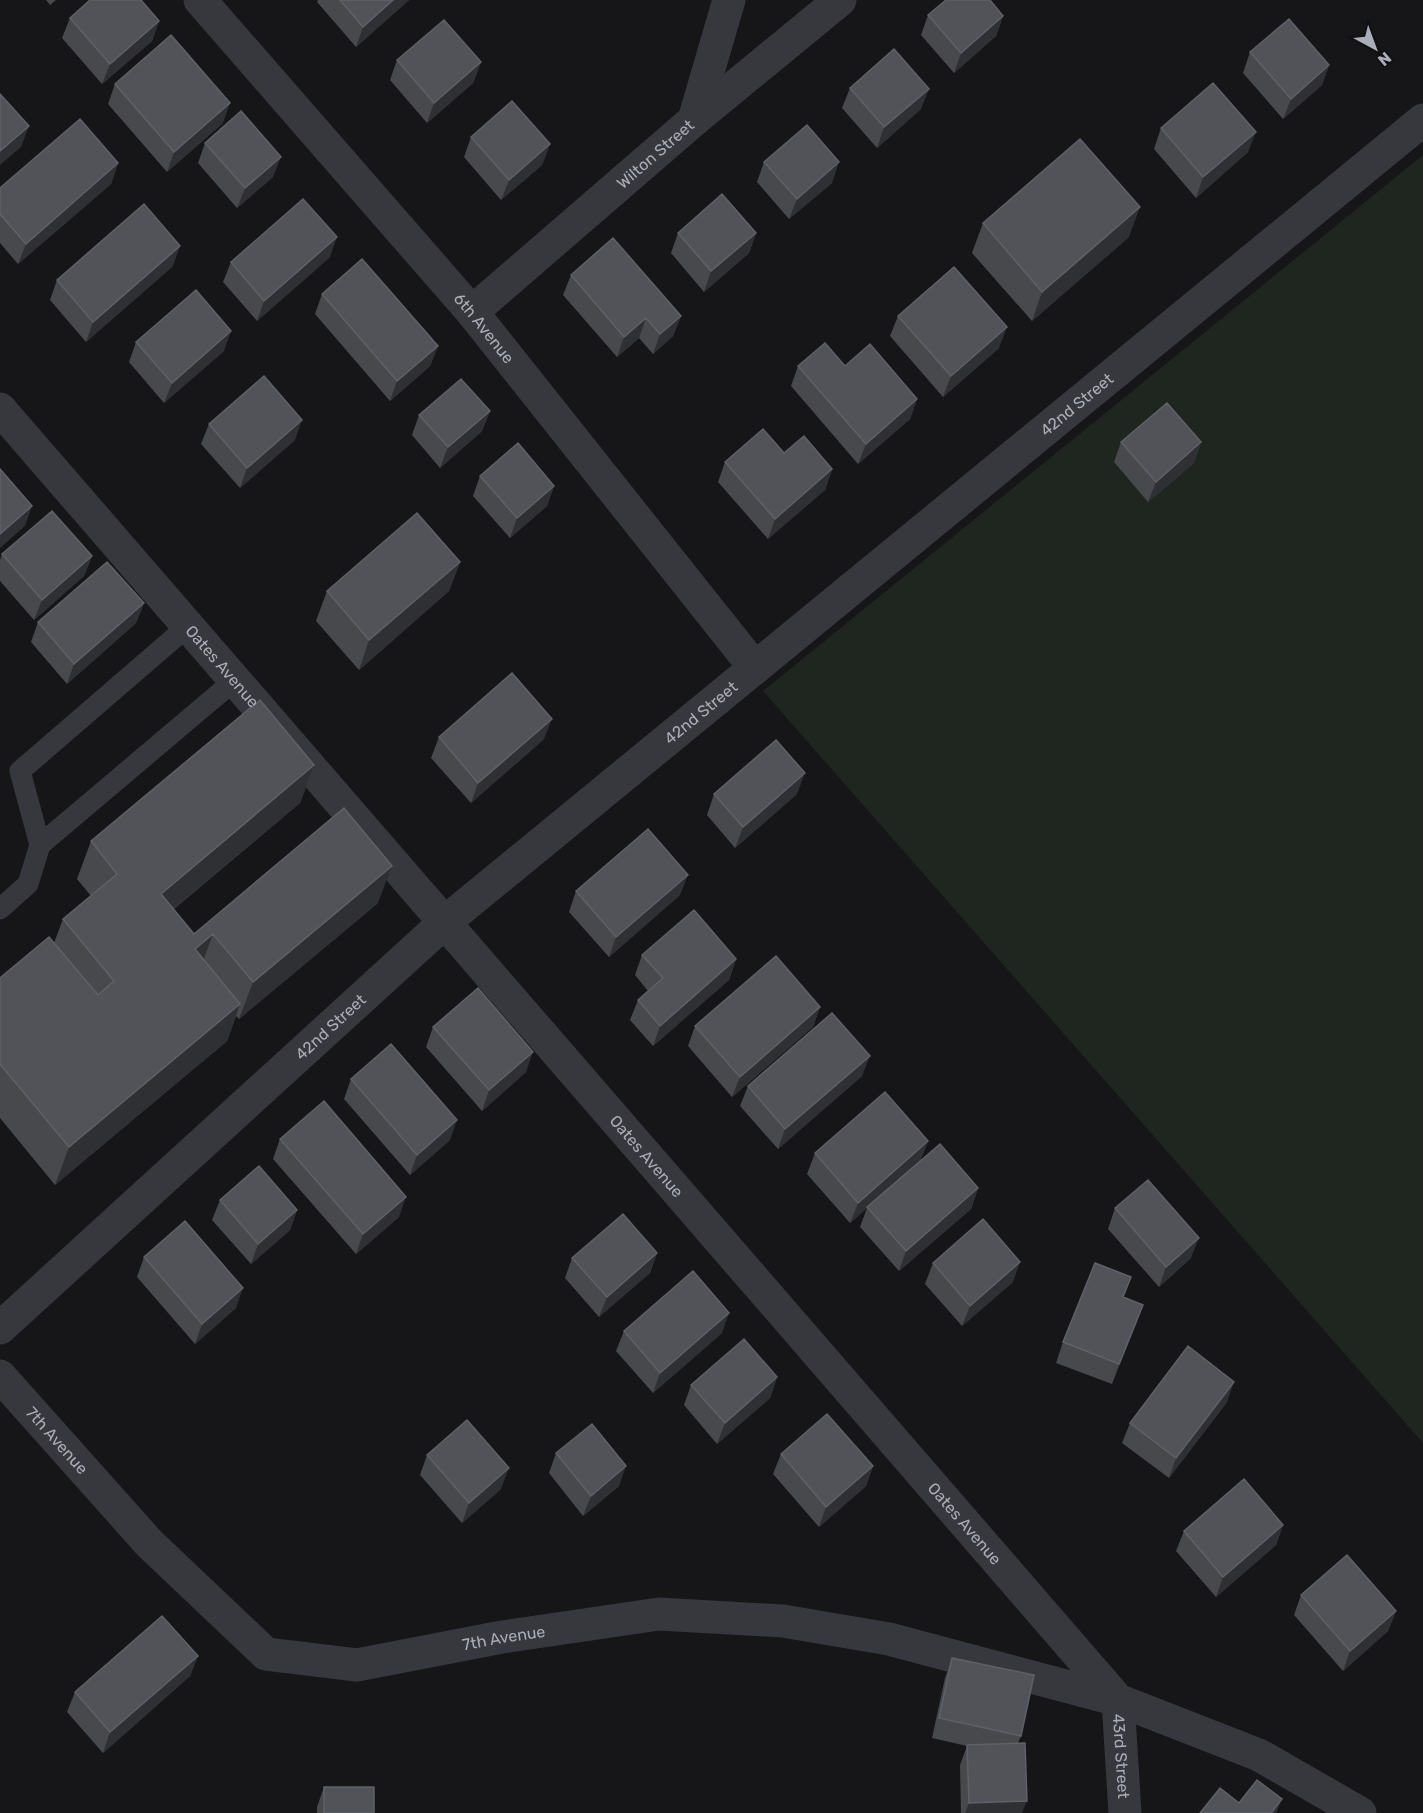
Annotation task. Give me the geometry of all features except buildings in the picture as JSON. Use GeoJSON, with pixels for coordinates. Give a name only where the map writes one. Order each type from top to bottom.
{"type":"FeatureCollection","features":[{"type":"Feature","properties":{"kind":"street","name":"6th Avenue"},"geometry":{"type":"LineString","coordinates":[[200,0],[472,312],[755,668]]}},
{"type":"Feature","properties":{"kind":"street"},"geometry":{"type":"LineString","coordinates":[[694,120],[729,0]]}},
{"type":"Feature","properties":{"kind":"street","name":"Wilton Street"},"geometry":{"type":"LineString","coordinates":[[472,312],[694,120],[840,0]]}},
{"type":"Feature","properties":{"kind":"street","name":"42nd Street"},"geometry":{"type":"LineString","coordinates":[[0,1328],[445,922],[1423,120]]}},
{"type":"Feature","properties":{"kind":"street","name":"Oates Avenue"},"geometry":{"type":"LineString","coordinates":[[0,409],[1118,1700],[1259,1755],[1360,1813]]}},
{"type":"Feature","properties":{"kind":"street","name":"7th Avenue"},"geometry":{"type":"LineString","coordinates":[[0,1376],[149,1543],[266,1654],[357,1665],[502,1637],[659,1614],[783,1621],[889,1640],[1118,1700]]}},
{"type":"Feature","properties":{"kind":"street","name":"43rd Street"},"geometry":{"type":"LineString","coordinates":[[1118,1700],[1125,1813]]}},
{"type":"Feature","properties":{"kind":"lane"},"geometry":{"type":"LineString","coordinates":[[0,909],[28,885],[40,845],[20,771],[188,626]]}},
{"type":"Feature","properties":{"kind":"lane"},"geometry":{"type":"LineString","coordinates":[[40,845],[235,680]]}},
{"type":"Feature","properties":{"kind":"shaded area"},"geometry":{"type":"Polygon","coordinates":[[[1423,155],[1423,1443],[763,691],[1423,155]]]}}]}
